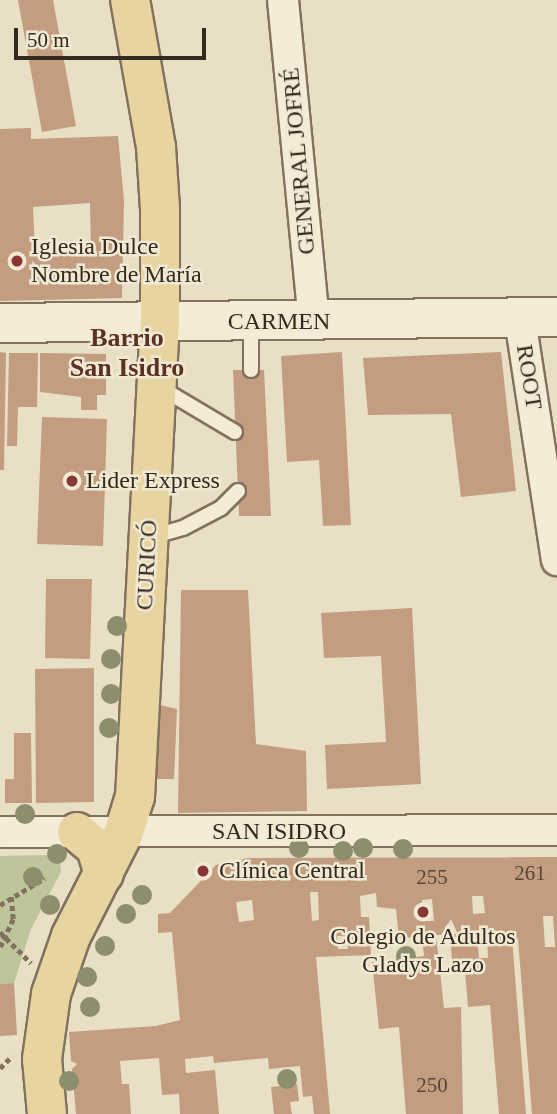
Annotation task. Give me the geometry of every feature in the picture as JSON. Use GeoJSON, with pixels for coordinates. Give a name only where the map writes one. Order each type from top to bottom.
{"type":"FeatureCollection","features":[{"type":"Feature","properties":{"kind":"main road","name":"CURICÓ"},"geometry":{"type":"LineString","coordinates":[[47,1114],[42,1059],[55,978],[71,936],[124,832],[135,797],[160,323],[156,147],[130,0]]}},
{"type":"Feature","properties":{"kind":"main road","name":"CARMEN"},"geometry":{"type":"LineString","coordinates":[[0,323],[539,318]]}},
{"type":"Feature","properties":{"kind":"main road"},"geometry":{"type":"LineString","coordinates":[[77,832],[96,848],[104,874]]}},
{"type":"Feature","properties":{"kind":"street","name":"GENERAL JOFRÉ"},"geometry":{"type":"LineString","coordinates":[[284,0],[314,322]]}},
{"type":"Feature","properties":{"kind":"street","name":"ROOT"},"geometry":{"type":"LineString","coordinates":[[539,318],[557,560]]}},
{"type":"Feature","properties":{"kind":"street","name":"SAN ISIDRO"},"geometry":{"type":"LineString","coordinates":[[0,832],[557,830]]}},
{"type":"Feature","properties":{"kind":"lane"},"geometry":{"type":"LineString","coordinates":[[251,322],[251,370]]}},
{"type":"Feature","properties":{"kind":"lane"},"geometry":{"type":"LineString","coordinates":[[155,385],[235,432]]}},
{"type":"Feature","properties":{"kind":"lane"},"geometry":{"type":"LineString","coordinates":[[148,538],[183,528],[220,508],[238,491]]}},
{"type":"Feature","properties":{"kind":"path"},"geometry":{"type":"LineString","coordinates":[[0,905],[45,878]]}},
{"type":"Feature","properties":{"kind":"path"},"geometry":{"type":"LineString","coordinates":[[0,947],[6,939],[12,919],[11,897]]}},
{"type":"Feature","properties":{"kind":"path"},"geometry":{"type":"LineString","coordinates":[[0,932],[55,978]]}},
{"type":"Feature","properties":{"kind":"green space"},"geometry":{"type":"Polygon","coordinates":[[[48,855],[60,861],[61,872],[31,929],[14,983],[0,984],[0,856],[48,855]]]}},
{"type":"Feature","properties":{"kind":"building"},"geometry":{"type":"Polygon","coordinates":[[[18,0],[53,0],[76,126],[42,132],[18,0]]]}},
{"type":"Feature","properties":{"kind":"building"},"geometry":{"type":"Polygon","coordinates":[[[31,128],[31,139],[118,136],[124,201],[122,298],[0,301],[0,129],[31,128]],[[90,203],[33,207],[35,255],[91,253],[90,203]]]}},
{"type":"Feature","properties":{"kind":"building"},"geometry":{"type":"Polygon","coordinates":[[[0,352],[6,353],[4,470],[0,470],[0,352]]]}},
{"type":"Feature","properties":{"kind":"building"},"geometry":{"type":"Polygon","coordinates":[[[342,352],[351,525],[323,526],[319,460],[287,462],[281,356],[342,352]]]}},
{"type":"Feature","properties":{"kind":"building"},"geometry":{"type":"Polygon","coordinates":[[[501,352],[516,491],[461,497],[451,414],[368,415],[363,358],[501,352]]]}},
{"type":"Feature","properties":{"kind":"building"},"geometry":{"type":"Polygon","coordinates":[[[9,353],[38,353],[37,407],[18,407],[17,446],[7,446],[9,353]]]}},
{"type":"Feature","properties":{"kind":"building"},"geometry":{"type":"Polygon","coordinates":[[[40,353],[106,354],[106,395],[97,395],[97,410],[81,410],[81,397],[40,392],[40,353]]]}},
{"type":"Feature","properties":{"kind":"building"},"geometry":{"type":"Polygon","coordinates":[[[233,370],[264,370],[271,516],[239,516],[233,370]]]}},
{"type":"Feature","properties":{"kind":"building","name":"Lider Express"},"geometry":{"type":"Polygon","coordinates":[[[42,417],[107,419],[103,546],[37,544],[42,417]]]}},
{"type":"Feature","properties":{"kind":"building"},"geometry":{"type":"Polygon","coordinates":[[[46,579],[92,579],[90,659],[45,658],[46,579]]]}},
{"type":"Feature","properties":{"kind":"building"},"geometry":{"type":"Polygon","coordinates":[[[181,590],[248,590],[256,744],[306,751],[307,811],[178,813],[181,590]]]}},
{"type":"Feature","properties":{"kind":"building"},"geometry":{"type":"Polygon","coordinates":[[[412,608],[421,784],[327,789],[325,745],[386,742],[381,656],[324,658],[321,613],[412,608]]]}},
{"type":"Feature","properties":{"kind":"building"},"geometry":{"type":"Polygon","coordinates":[[[94,668],[94,802],[36,803],[35,669],[94,668]]]}},
{"type":"Feature","properties":{"kind":"building"},"geometry":{"type":"Polygon","coordinates":[[[160,705],[177,709],[174,779],[155,779],[160,705]]]}},
{"type":"Feature","properties":{"kind":"building"},"geometry":{"type":"Polygon","coordinates":[[[14,733],[31,733],[32,803],[5,803],[5,779],[14,779],[14,733]]]}},
{"type":"Feature","properties":{"kind":"building"},"geometry":{"type":"Polygon","coordinates":[[[557,857],[557,1114],[532,1114],[518,939],[512,939],[526,1114],[499,1114],[490,1005],[468,1007],[464,959],[452,960],[450,934],[458,934],[451,919],[441,935],[436,935],[444,1008],[461,1007],[463,1114],[406,1114],[399,1027],[379,1029],[372,962],[424,956],[422,937],[399,938],[396,909],[377,907],[376,893],[360,896],[361,917],[369,917],[371,955],[316,957],[330,1114],[314,1114],[312,1096],[303,1097],[300,1066],[269,1069],[268,1058],[214,1063],[213,1056],[185,1059],[186,1073],[215,1070],[219,1114],[180,1114],[179,1094],[162,1095],[159,1058],[120,1061],[122,1084],[129,1084],[131,1114],[76,1114],[72,1069],[77,1064],[71,1061],[69,1032],[156,1026],[180,1020],[172,932],[158,933],[158,914],[170,913],[216,865],[248,858],[557,857]],[[310,892],[312,921],[319,920],[318,892],[310,892]],[[472,896],[473,914],[485,913],[483,896],[472,896]],[[432,899],[422,900],[425,921],[434,921],[432,899]],[[252,900],[236,902],[239,922],[254,920],[252,900]],[[543,916],[545,947],[555,947],[553,916],[543,916]],[[477,935],[479,958],[488,958],[487,935],[477,935]],[[337,936],[338,949],[348,949],[347,936],[337,936]]]}},
{"type":"Feature","properties":{"kind":"building"},"geometry":{"type":"Polygon","coordinates":[[[14,983],[17,1035],[0,1036],[0,984],[14,983]]]}},
{"type":"Feature","properties":{"kind":"building"},"geometry":{"type":"Polygon","coordinates":[[[297,1084],[299,1101],[290,1102],[292,1114],[274,1114],[271,1087],[297,1084]]]}},
{"type":"Feature","properties":{"kind":"place","name":"Iglesia Dulce Nombre de María"},"geometry":{"type":"Point","coordinates":[17,261]}},
{"type":"Feature","properties":{"kind":"place","name":"Lider Express"},"geometry":{"type":"Point","coordinates":[72,481]}},
{"type":"Feature","properties":{"kind":"place","name":"Clínica Central"},"geometry":{"type":"Point","coordinates":[203,871]}},
{"type":"Feature","properties":{"kind":"place","name":"Colegio de Adultos Gladys Lazo"},"geometry":{"type":"Point","coordinates":[423,912]}},
{"type":"Feature","properties":{"kind":"district","name":"Barrio San Isidro"},"geometry":{"type":"Point","coordinates":[127,353]}}]}
